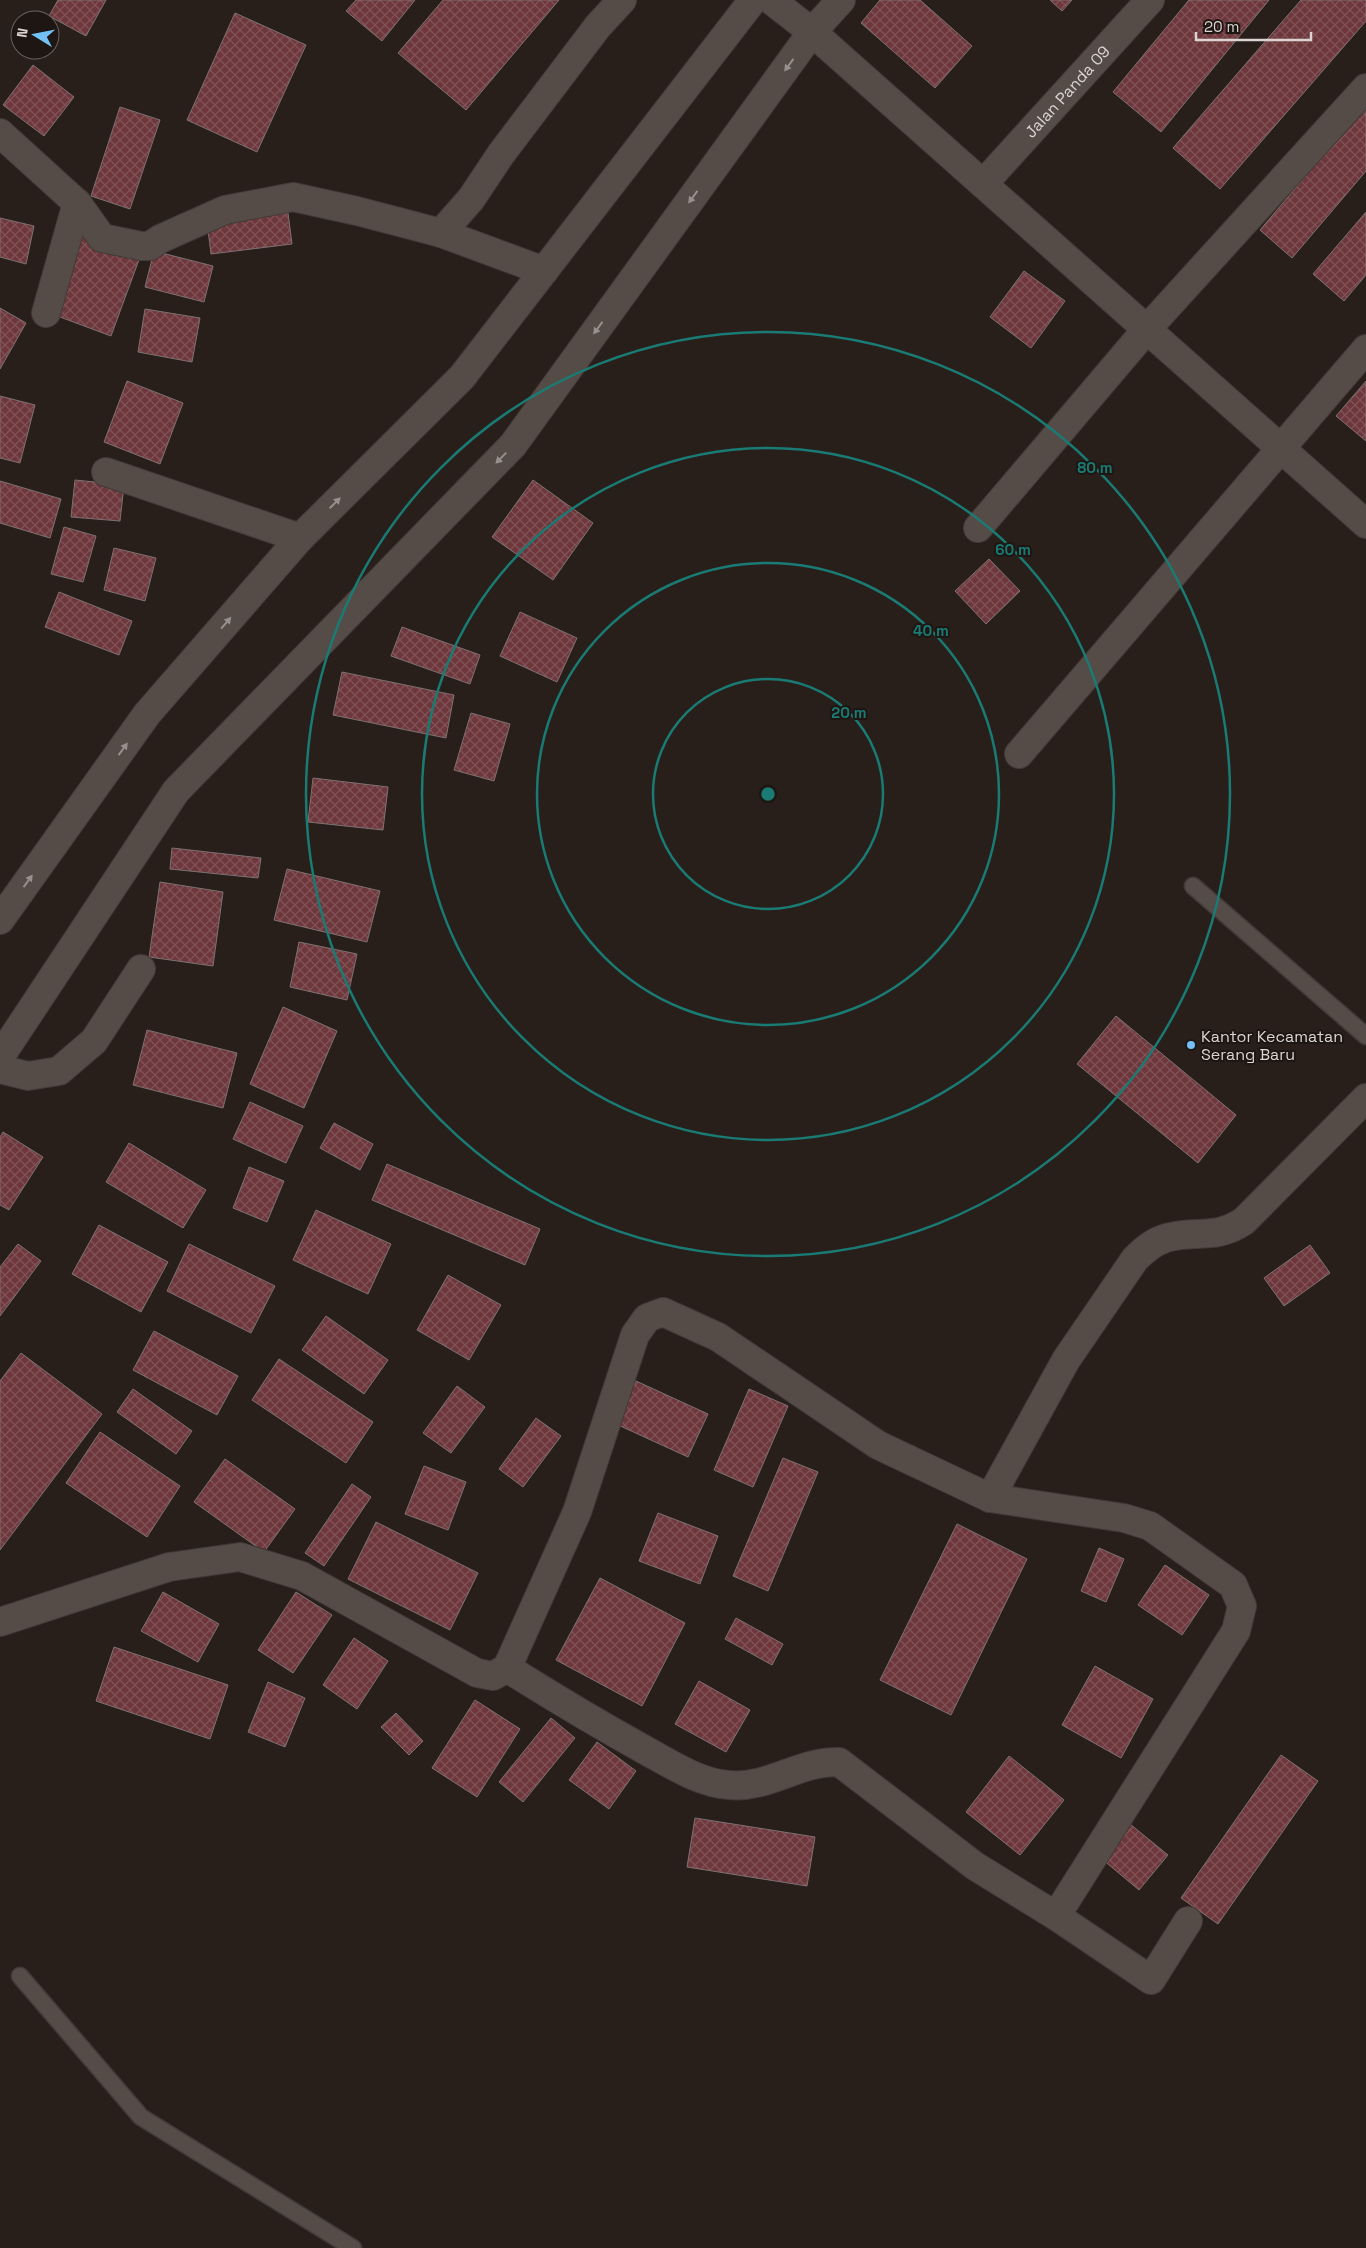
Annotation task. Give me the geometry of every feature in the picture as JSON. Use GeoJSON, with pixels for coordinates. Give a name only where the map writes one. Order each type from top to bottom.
{"type":"FeatureCollection","features":[{"type":"Feature","properties":{"kind":"street"},"geometry":{"type":"LineString","coordinates":[[441,233],[471,199],[501,154],[598,26],[622,0]]}},
{"type":"Feature","properties":{"kind":"street"},"geometry":{"type":"LineString","coordinates":[[0,920],[147,714],[300,538],[462,377],[753,0]]}},
{"type":"Feature","properties":{"kind":"street"},"geometry":{"type":"LineString","coordinates":[[771,0],[812,32],[1366,524]]}},
{"type":"Feature","properties":{"kind":"street"},"geometry":{"type":"LineString","coordinates":[[0,1058],[176,791],[514,445],[812,32],[841,0]]}},
{"type":"Feature","properties":{"kind":"street","name":"Jalan Panda 09"},"geometry":{"type":"LineString","coordinates":[[983,184],[1150,0]]}},
{"type":"Feature","properties":{"kind":"street"},"geometry":{"type":"LineString","coordinates":[[978,528],[1147,329],[1366,88]]}},
{"type":"Feature","properties":{"kind":"street"},"geometry":{"type":"LineString","coordinates":[[0,133],[77,203],[102,238],[150,246],[160,239],[225,210],[293,198],[357,211],[441,233],[544,271]]}},
{"type":"Feature","properties":{"kind":"street"},"geometry":{"type":"LineString","coordinates":[[46,313],[77,203]]}},
{"type":"Feature","properties":{"kind":"street"},"geometry":{"type":"LineString","coordinates":[[1019,754],[1366,349]]}},
{"type":"Feature","properties":{"kind":"street"},"geometry":{"type":"LineString","coordinates":[[106,472],[300,538]]}},
{"type":"Feature","properties":{"kind":"street"},"geometry":{"type":"LineString","coordinates":[[0,1069],[28,1076],[59,1071],[94,1041],[141,969]]}},
{"type":"Feature","properties":{"kind":"street"},"geometry":{"type":"LineString","coordinates":[[990,1498],[1066,1360],[1135,1259],[1148,1246],[1168,1238],[1218,1234],[1230,1230],[1244,1221],[1366,1098]]}},
{"type":"Feature","properties":{"kind":"street"},"geometry":{"type":"LineString","coordinates":[[0,1622],[168,1567],[240,1557],[302,1576],[476,1673],[493,1676],[507,1668],[577,1512],[635,1335],[647,1318],[663,1312],[718,1337],[878,1445],[990,1498],[1124,1518],[1150,1526],[1233,1584],[1242,1606],[1236,1631],[1056,1916]]}},
{"type":"Feature","properties":{"kind":"street"},"geometry":{"type":"LineString","coordinates":[[507,1668],[585,1716],[696,1777],[728,1785],[758,1785],[800,1767],[821,1761],[839,1762],[975,1866],[1056,1916],[1151,1980],[1188,1921]]}},
{"type":"Feature","properties":{"kind":"lane"},"geometry":{"type":"LineString","coordinates":[[1193,886],[1366,1036]]}},
{"type":"Feature","properties":{"kind":"lane"},"geometry":{"type":"LineString","coordinates":[[20,1976],[141,2117],[354,2248]]}},
{"type":"Feature","properties":{"kind":"building"},"geometry":{"type":"Polygon","coordinates":[[[58,0],[106,0],[86,36],[60,22],[60,10],[52,10],[58,0]]]}},
{"type":"Feature","properties":{"kind":"building"},"geometry":{"type":"Polygon","coordinates":[[[356,0],[415,0],[382,41],[346,11],[356,0]]]}},
{"type":"Feature","properties":{"kind":"building"},"geometry":{"type":"Polygon","coordinates":[[[443,0],[559,0],[466,110],[398,53],[443,0]]]}},
{"type":"Feature","properties":{"kind":"building"},"geometry":{"type":"Polygon","coordinates":[[[880,0],[920,0],[972,46],[935,88],[861,23],[880,0]]]}},
{"type":"Feature","properties":{"kind":"building"},"geometry":{"type":"Polygon","coordinates":[[[1050,0],[1072,0],[1062,11],[1050,0]]]}},
{"type":"Feature","properties":{"kind":"building"},"geometry":{"type":"Polygon","coordinates":[[[1189,0],[1269,0],[1161,132],[1113,92],[1189,0]]]}},
{"type":"Feature","properties":{"kind":"building"},"geometry":{"type":"Polygon","coordinates":[[[1301,0],[1366,0],[1366,21],[1220,189],[1173,148],[1301,0]]]}},
{"type":"Feature","properties":{"kind":"building"},"geometry":{"type":"Polygon","coordinates":[[[235,13],[306,45],[257,152],[187,120],[235,13]]]}},
{"type":"Feature","properties":{"kind":"building"},"geometry":{"type":"Polygon","coordinates":[[[33,65],[74,97],[44,136],[3,105],[33,65]]]}},
{"type":"Feature","properties":{"kind":"building"},"geometry":{"type":"Polygon","coordinates":[[[1366,105],[1366,171],[1292,258],[1260,230],[1366,105]]]}},
{"type":"Feature","properties":{"kind":"building"},"geometry":{"type":"Polygon","coordinates":[[[120,107],[160,120],[130,209],[91,196],[120,107]]]}},
{"type":"Feature","properties":{"kind":"building"},"geometry":{"type":"Polygon","coordinates":[[[1366,212],[1366,275],[1344,301],[1313,274],[1366,212]]]}},
{"type":"Feature","properties":{"kind":"building"},"geometry":{"type":"Polygon","coordinates":[[[288,213],[292,244],[211,254],[207,222],[288,213]]]}},
{"type":"Feature","properties":{"kind":"building"},"geometry":{"type":"Polygon","coordinates":[[[0,218],[34,226],[26,264],[0,257],[0,218]]]}},
{"type":"Feature","properties":{"kind":"building"},"geometry":{"type":"Polygon","coordinates":[[[81,235],[140,257],[111,336],[52,314],[81,235]]]}},
{"type":"Feature","properties":{"kind":"building"},"geometry":{"type":"Polygon","coordinates":[[[154,251],[213,266],[204,302],[145,287],[154,251]]]}},
{"type":"Feature","properties":{"kind":"building"},"geometry":{"type":"Polygon","coordinates":[[[1024,271],[1065,301],[1031,348],[990,317],[1024,271]]]}},
{"type":"Feature","properties":{"kind":"building"},"geometry":{"type":"Polygon","coordinates":[[[0,308],[26,323],[0,369],[0,308]]]}},
{"type":"Feature","properties":{"kind":"building"},"geometry":{"type":"Polygon","coordinates":[[[145,309],[200,318],[192,362],[138,352],[145,309]]]}},
{"type":"Feature","properties":{"kind":"building"},"geometry":{"type":"Polygon","coordinates":[[[127,381],[183,403],[160,464],[104,442],[127,381]]]}},
{"type":"Feature","properties":{"kind":"building"},"geometry":{"type":"Polygon","coordinates":[[[1366,381],[1366,441],[1336,416],[1366,381]]]}},
{"type":"Feature","properties":{"kind":"building"},"geometry":{"type":"Polygon","coordinates":[[[0,396],[35,405],[20,463],[0,458],[0,396]]]}},
{"type":"Feature","properties":{"kind":"building"},"geometry":{"type":"Polygon","coordinates":[[[75,480],[124,485],[120,521],[71,517],[75,480]]]}},
{"type":"Feature","properties":{"kind":"building"},"geometry":{"type":"Polygon","coordinates":[[[533,480],[593,523],[553,580],[492,537],[533,480]]]}},
{"type":"Feature","properties":{"kind":"building"},"geometry":{"type":"Polygon","coordinates":[[[0,481],[61,499],[50,538],[0,523],[0,481]]]}},
{"type":"Feature","properties":{"kind":"building"},"geometry":{"type":"Polygon","coordinates":[[[64,527],[96,536],[83,582],[51,574],[64,527]]]}},
{"type":"Feature","properties":{"kind":"building"},"geometry":{"type":"Polygon","coordinates":[[[114,548],[156,558],[145,601],[104,590],[114,548]]]}},
{"type":"Feature","properties":{"kind":"building"},"geometry":{"type":"Polygon","coordinates":[[[989,559],[1020,591],[986,624],[955,591],[989,559]]]}},
{"type":"Feature","properties":{"kind":"building"},"geometry":{"type":"Polygon","coordinates":[[[59,592],[132,621],[119,655],[45,627],[59,592]]]}},
{"type":"Feature","properties":{"kind":"building"},"geometry":{"type":"Polygon","coordinates":[[[520,612],[577,638],[557,682],[500,656],[520,612]]]}},
{"type":"Feature","properties":{"kind":"building"},"geometry":{"type":"Polygon","coordinates":[[[402,627],[480,655],[470,684],[391,656],[402,627]]]}},
{"type":"Feature","properties":{"kind":"building"},"geometry":{"type":"Polygon","coordinates":[[[342,672],[454,695],[446,738],[333,715],[342,672]]]}},
{"type":"Feature","properties":{"kind":"building"},"geometry":{"type":"Polygon","coordinates":[[[471,713],[510,724],[494,781],[454,770],[471,713]]]}},
{"type":"Feature","properties":{"kind":"building"},"geometry":{"type":"Polygon","coordinates":[[[313,778],[388,787],[383,830],[308,822],[313,778]]]}},
{"type":"Feature","properties":{"kind":"building"},"geometry":{"type":"Polygon","coordinates":[[[172,848],[261,858],[258,878],[170,869],[172,848]]]}},
{"type":"Feature","properties":{"kind":"building"},"geometry":{"type":"Polygon","coordinates":[[[287,869],[380,891],[367,942],[274,920],[287,869]]]}},
{"type":"Feature","properties":{"kind":"building"},"geometry":{"type":"Polygon","coordinates":[[[160,882],[223,892],[213,966],[149,957],[160,882]]]}},
{"type":"Feature","properties":{"kind":"building"},"geometry":{"type":"Polygon","coordinates":[[[299,942],[357,954],[347,1000],[290,987],[299,942]]]}},
{"type":"Feature","properties":{"kind":"building"},"geometry":{"type":"Polygon","coordinates":[[[283,1007],[337,1031],[304,1108],[250,1084],[283,1007]]]}},
{"type":"Feature","properties":{"kind":"building"},"geometry":{"type":"Polygon","coordinates":[[[1116,1016],[1236,1115],[1198,1163],[1077,1064],[1116,1016]]]}},
{"type":"Feature","properties":{"kind":"building"},"geometry":{"type":"Polygon","coordinates":[[[147,1030],[237,1053],[223,1108],[133,1085],[147,1030]]]}},
{"type":"Feature","properties":{"kind":"building"},"geometry":{"type":"Polygon","coordinates":[[[250,1102],[303,1126],[286,1163],[233,1139],[250,1102]]]}},
{"type":"Feature","properties":{"kind":"building"},"geometry":{"type":"Polygon","coordinates":[[[334,1123],[373,1144],[360,1170],[320,1148],[334,1123]]]}},
{"type":"Feature","properties":{"kind":"building"},"geometry":{"type":"Polygon","coordinates":[[[3,1132],[43,1157],[9,1210],[0,1205],[0,1137],[3,1132]]]}},
{"type":"Feature","properties":{"kind":"building"},"geometry":{"type":"Polygon","coordinates":[[[129,1143],[206,1190],[183,1228],[106,1182],[129,1143]]]}},
{"type":"Feature","properties":{"kind":"building"},"geometry":{"type":"Polygon","coordinates":[[[387,1164],[540,1229],[525,1265],[372,1200],[387,1164]]]}},
{"type":"Feature","properties":{"kind":"building"},"geometry":{"type":"Polygon","coordinates":[[[249,1167],[284,1181],[267,1222],[233,1208],[249,1167]]]}},
{"type":"Feature","properties":{"kind":"building"},"geometry":{"type":"Polygon","coordinates":[[[316,1210],[391,1244],[368,1294],[293,1260],[316,1210]]]}},
{"type":"Feature","properties":{"kind":"building"},"geometry":{"type":"Polygon","coordinates":[[[99,1225],[168,1262],[141,1312],[72,1274],[99,1225]]]}},
{"type":"Feature","properties":{"kind":"building"},"geometry":{"type":"Polygon","coordinates":[[[18,1244],[41,1261],[0,1316],[0,1267],[18,1244]]]}},
{"type":"Feature","properties":{"kind":"building"},"geometry":{"type":"Polygon","coordinates":[[[189,1244],[275,1286],[251,1333],[167,1291],[189,1244]]]}},
{"type":"Feature","properties":{"kind":"building"},"geometry":{"type":"Polygon","coordinates":[[[1310,1245],[1330,1273],[1284,1306],[1264,1278],[1310,1245]]]}},
{"type":"Feature","properties":{"kind":"building"},"geometry":{"type":"Polygon","coordinates":[[[448,1275],[501,1305],[469,1360],[417,1330],[448,1275]]]}},
{"type":"Feature","properties":{"kind":"building"},"geometry":{"type":"Polygon","coordinates":[[[326,1316],[388,1360],[364,1394],[302,1350],[326,1316]]]}},
{"type":"Feature","properties":{"kind":"building"},"geometry":{"type":"Polygon","coordinates":[[[154,1331],[238,1376],[217,1415],[133,1370],[154,1331]]]}},
{"type":"Feature","properties":{"kind":"building"},"geometry":{"type":"Polygon","coordinates":[[[21,1353],[102,1414],[0,1550],[0,1381],[21,1353]]]}},
{"type":"Feature","properties":{"kind":"building"},"geometry":{"type":"Polygon","coordinates":[[[279,1359],[373,1422],[346,1463],[252,1400],[279,1359]]]}},
{"type":"Feature","properties":{"kind":"building"},"geometry":{"type":"Polygon","coordinates":[[[636,1381],[708,1414],[688,1457],[616,1424],[636,1381]]]}},
{"type":"Feature","properties":{"kind":"building"},"geometry":{"type":"Polygon","coordinates":[[[457,1386],[485,1407],[451,1453],[423,1433],[457,1386]]]}},
{"type":"Feature","properties":{"kind":"building"},"geometry":{"type":"Polygon","coordinates":[[[133,1389],[192,1431],[176,1454],[117,1412],[133,1389]]]}},
{"type":"Feature","properties":{"kind":"building"},"geometry":{"type":"Polygon","coordinates":[[[749,1389],[788,1406],[753,1487],[714,1470],[749,1389]]]}},
{"type":"Feature","properties":{"kind":"building"},"geometry":{"type":"Polygon","coordinates":[[[536,1418],[561,1436],[523,1487],[499,1469],[536,1418]]]}},
{"type":"Feature","properties":{"kind":"building"},"geometry":{"type":"Polygon","coordinates":[[[100,1432],[180,1486],[147,1537],[66,1483],[100,1432]]]}},
{"type":"Feature","properties":{"kind":"building"},"geometry":{"type":"Polygon","coordinates":[[[783,1458],[818,1472],[768,1591],[733,1576],[783,1458]]]}},
{"type":"Feature","properties":{"kind":"building"},"geometry":{"type":"Polygon","coordinates":[[[225,1459],[295,1509],[264,1552],[194,1502],[225,1459]]]}},
{"type":"Feature","properties":{"kind":"building"},"geometry":{"type":"Polygon","coordinates":[[[424,1466],[466,1482],[448,1530],[405,1514],[424,1466]]]}},
{"type":"Feature","properties":{"kind":"building"},"geometry":{"type":"Polygon","coordinates":[[[352,1484],[371,1497],[324,1566],[305,1553],[352,1484]]]}},
{"type":"Feature","properties":{"kind":"building"},"geometry":{"type":"Polygon","coordinates":[[[658,1513],[718,1536],[700,1584],[639,1561],[658,1513]]]}},
{"type":"Feature","properties":{"kind":"building"},"geometry":{"type":"Polygon","coordinates":[[[376,1522],[478,1573],[450,1630],[348,1579],[376,1522]]]}},
{"type":"Feature","properties":{"kind":"building"},"geometry":{"type":"Polygon","coordinates":[[[957,1524],[1027,1559],[951,1715],[880,1680],[957,1524]]]}},
{"type":"Feature","properties":{"kind":"building"},"geometry":{"type":"Polygon","coordinates":[[[1099,1548],[1124,1559],[1106,1602],[1081,1591],[1099,1548]]]}},
{"type":"Feature","properties":{"kind":"building"},"geometry":{"type":"Polygon","coordinates":[[[1165,1565],[1209,1595],[1182,1635],[1138,1605],[1165,1565]]]}},
{"type":"Feature","properties":{"kind":"building"},"geometry":{"type":"Polygon","coordinates":[[[600,1578],[685,1623],[642,1706],[556,1660],[600,1578]]]}},
{"type":"Feature","properties":{"kind":"building"},"geometry":{"type":"Polygon","coordinates":[[[163,1592],[219,1624],[198,1662],[141,1631],[163,1592]]]}},
{"type":"Feature","properties":{"kind":"building"},"geometry":{"type":"Polygon","coordinates":[[[296,1592],[332,1615],[293,1673],[258,1650],[296,1592]]]}},
{"type":"Feature","properties":{"kind":"building"},"geometry":{"type":"Polygon","coordinates":[[[736,1618],[783,1644],[772,1665],[725,1639],[736,1618]]]}},
{"type":"Feature","properties":{"kind":"building"},"geometry":{"type":"Polygon","coordinates":[[[354,1638],[388,1661],[357,1709],[323,1685],[354,1638]]]}},
{"type":"Feature","properties":{"kind":"building"},"geometry":{"type":"Polygon","coordinates":[[[114,1647],[228,1685],[210,1739],[96,1701],[114,1647]]]}},
{"type":"Feature","properties":{"kind":"building"},"geometry":{"type":"Polygon","coordinates":[[[1095,1666],[1153,1699],[1121,1758],[1062,1725],[1095,1666]]]}},
{"type":"Feature","properties":{"kind":"building"},"geometry":{"type":"Polygon","coordinates":[[[699,1681],[750,1710],[726,1752],[675,1724],[699,1681]]]}},
{"type":"Feature","properties":{"kind":"building"},"geometry":{"type":"Polygon","coordinates":[[[268,1682],[305,1698],[285,1747],[248,1732],[268,1682]]]}},
{"type":"Feature","properties":{"kind":"building"},"geometry":{"type":"Polygon","coordinates":[[[475,1700],[520,1729],[477,1797],[432,1768],[475,1700]]]}},
{"type":"Feature","properties":{"kind":"building"},"geometry":{"type":"Polygon","coordinates":[[[396,1713],[423,1741],[409,1755],[381,1727],[396,1713]]]}},
{"type":"Feature","properties":{"kind":"building"},"geometry":{"type":"Polygon","coordinates":[[[551,1718],[575,1738],[523,1802],[499,1782],[551,1718]]]}},
{"type":"Feature","properties":{"kind":"building"},"geometry":{"type":"Polygon","coordinates":[[[597,1742],[636,1771],[609,1809],[569,1780],[597,1742]]]}},
{"type":"Feature","properties":{"kind":"building"},"geometry":{"type":"Polygon","coordinates":[[[1281,1755],[1318,1781],[1218,1924],[1181,1898],[1281,1755]]]}},
{"type":"Feature","properties":{"kind":"building"},"geometry":{"type":"Polygon","coordinates":[[[1009,1756],[1064,1800],[1020,1855],[966,1812],[1009,1756]]]}},
{"type":"Feature","properties":{"kind":"building"},"geometry":{"type":"Polygon","coordinates":[[[695,1818],[815,1837],[807,1886],[687,1867],[695,1818]]]}},
{"type":"Feature","properties":{"kind":"building"},"geometry":{"type":"Polygon","coordinates":[[[1130,1824],[1168,1855],[1139,1890],[1102,1859],[1130,1824]]]}},
{"type":"Feature","properties":{"kind":"place","name":"Kantor Kecamatan Serang Baru"},"geometry":{"type":"Point","coordinates":[1191,1045]}}]}
